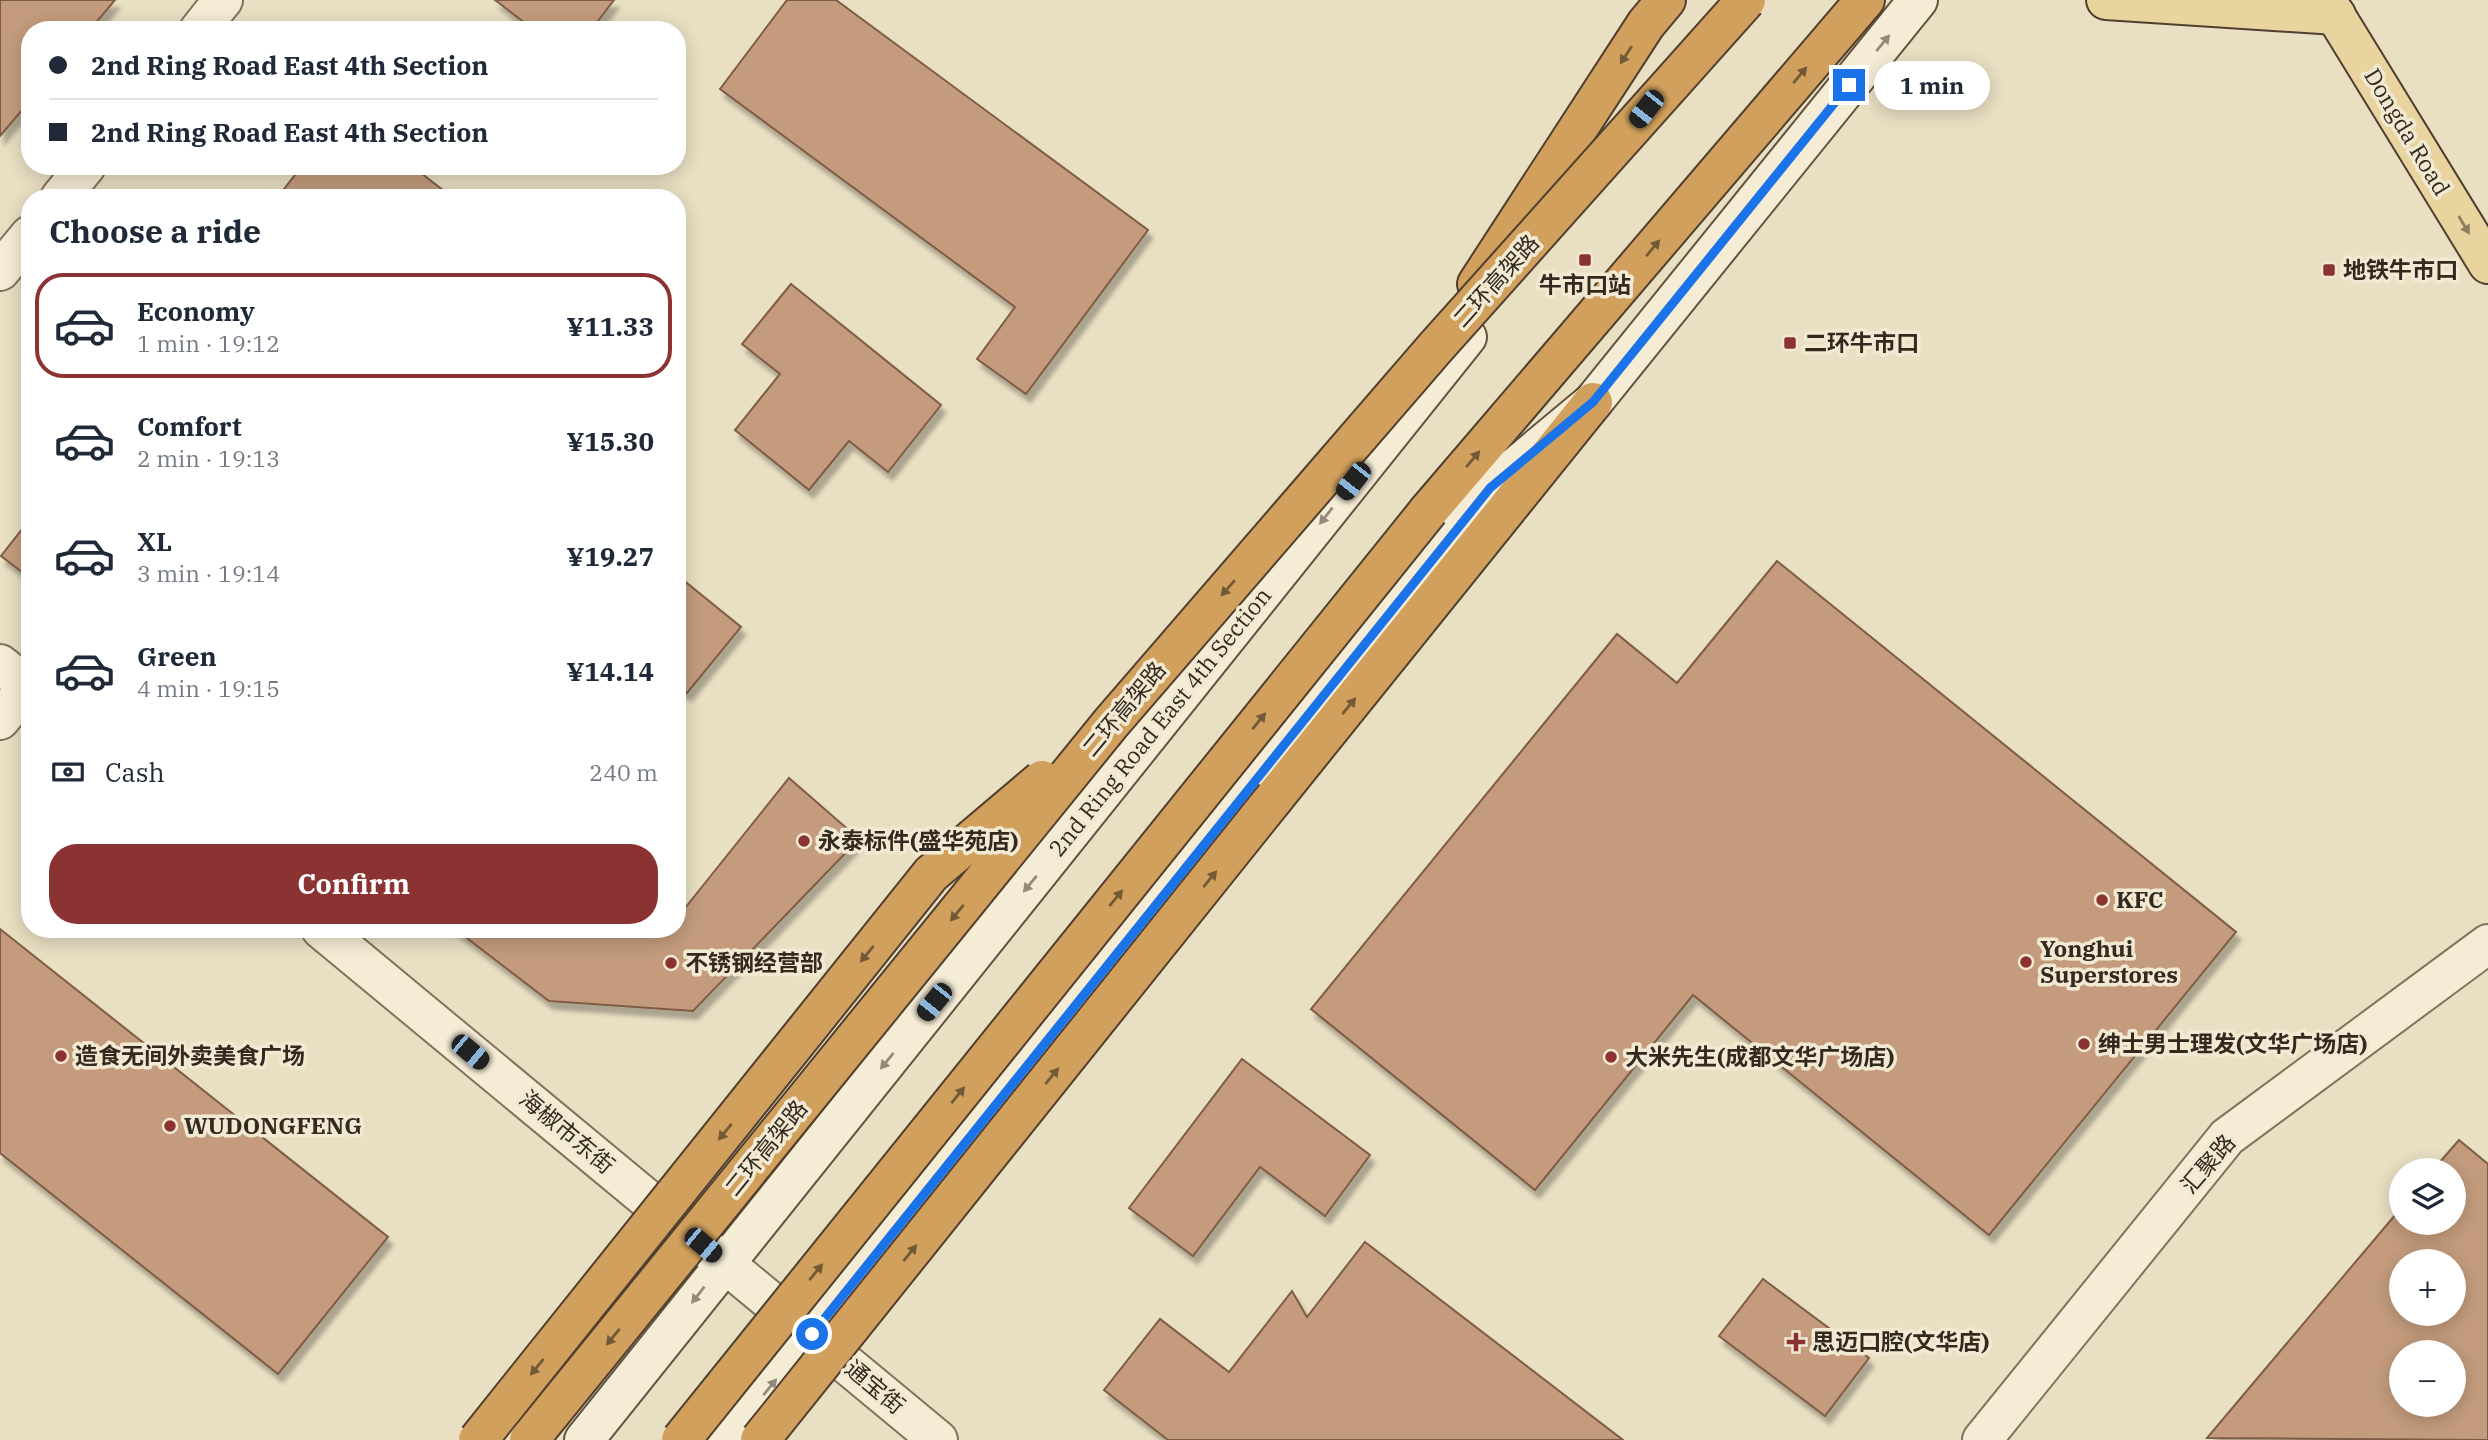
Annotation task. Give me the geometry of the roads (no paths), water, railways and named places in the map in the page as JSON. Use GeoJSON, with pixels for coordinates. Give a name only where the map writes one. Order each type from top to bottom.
{"type":"FeatureCollection","features":[{"type":"Feature","properties":{"kind":"highway"},"geometry":{"type":"LineString","coordinates":[[1435,348],[1646,24],[1666,0]]}},
{"type":"Feature","properties":{"kind":"highway","name":"二环高架路"},"geometry":{"type":"LineString","coordinates":[[529,1440],[1111,723],[1435,348],[1746,0]]}},
{"type":"Feature","properties":{"kind":"highway"},"geometry":{"type":"LineString","coordinates":[[681,1440],[1429,510],[1865,0]]}},
{"type":"Feature","properties":{"kind":"highway"},"geometry":{"type":"LineString","coordinates":[[760,1440],[1593,402]]}},
{"type":"Feature","properties":{"kind":"highway"},"geometry":{"type":"LineString","coordinates":[[478,1440],[931,874],[1111,723]]}},
{"type":"Feature","properties":{"kind":"main road"},"geometry":{"type":"LineString","coordinates":[[206,21],[223,0]]}},
{"type":"Feature","properties":{"kind":"main road","name":"2nd Ring Road East 4th Section"},"geometry":{"type":"LineString","coordinates":[[584,1440],[724,1262],[1302,547],[1732,0]]}},
{"type":"Feature","properties":{"kind":"main road"},"geometry":{"type":"LineString","coordinates":[[727,1440],[1490,488],[1593,402],[1918,0]]}},
{"type":"Feature","properties":{"kind":"main road"},"geometry":{"type":"LineString","coordinates":[[2106,0],[2331,8]]}},
{"type":"Feature","properties":{"kind":"main road","name":"Dongda Road"},"geometry":{"type":"LineString","coordinates":[[2331,8],[2488,264]]}},
{"type":"Feature","properties":{"kind":"main road"},"geometry":{"type":"LineString","coordinates":[[67,189],[79,175]]}},
{"type":"Feature","properties":{"kind":"main road"},"geometry":{"type":"LineString","coordinates":[[0,271],[21,246]]}},
{"type":"Feature","properties":{"kind":"main road"},"geometry":{"type":"LineString","coordinates":[[0,720],[19,679]]}},
{"type":"Feature","properties":{"kind":"main road","name":"海椒市东街"},"geometry":{"type":"LineString","coordinates":[[332,938],[812,1334]]}},
{"type":"Feature","properties":{"kind":"main road","name":"汇聚路"},"geometry":{"type":"LineString","coordinates":[[1982,1440],[2227,1137],[2488,944]]}},
{"type":"Feature","properties":{"kind":"main road","name":"通宝街"},"geometry":{"type":"LineString","coordinates":[[812,1334],[938,1440]]}},
{"type":"Feature","properties":{"kind":"place","name":"牛市口站"},"geometry":{"type":"Point","coordinates":[1585,260]}},
{"type":"Feature","properties":{"kind":"place","name":"地铁牛市口"},"geometry":{"type":"Point","coordinates":[2329,270]}},
{"type":"Feature","properties":{"kind":"place","name":"二环牛市口"},"geometry":{"type":"Point","coordinates":[1790,343]}},
{"type":"Feature","properties":{"kind":"place","name":"永泰标件(盛华苑店)"},"geometry":{"type":"Point","coordinates":[804,841]}},
{"type":"Feature","properties":{"kind":"place","name":"KFC"},"geometry":{"type":"Point","coordinates":[2102,900]}},
{"type":"Feature","properties":{"kind":"place","name":"Yonghui Superstores"},"geometry":{"type":"Point","coordinates":[2026,962]}},
{"type":"Feature","properties":{"kind":"place","name":"不锈钢经营部"},"geometry":{"type":"Point","coordinates":[671,963]}},
{"type":"Feature","properties":{"kind":"place","name":"绅士男士理发(文华广场店)"},"geometry":{"type":"Point","coordinates":[2084,1044]}},
{"type":"Feature","properties":{"kind":"place","name":"造食无间外卖美食广场"},"geometry":{"type":"Point","coordinates":[61,1056]}},
{"type":"Feature","properties":{"kind":"place","name":"大米先生(成都文华广场店)"},"geometry":{"type":"Point","coordinates":[1611,1057]}},
{"type":"Feature","properties":{"kind":"place","name":"WUDONGFENG"},"geometry":{"type":"Point","coordinates":[170,1126]}},
{"type":"Feature","properties":{"kind":"place","name":"思迈口腔(文华店)"},"geometry":{"type":"Point","coordinates":[1796,1342]}}]}
